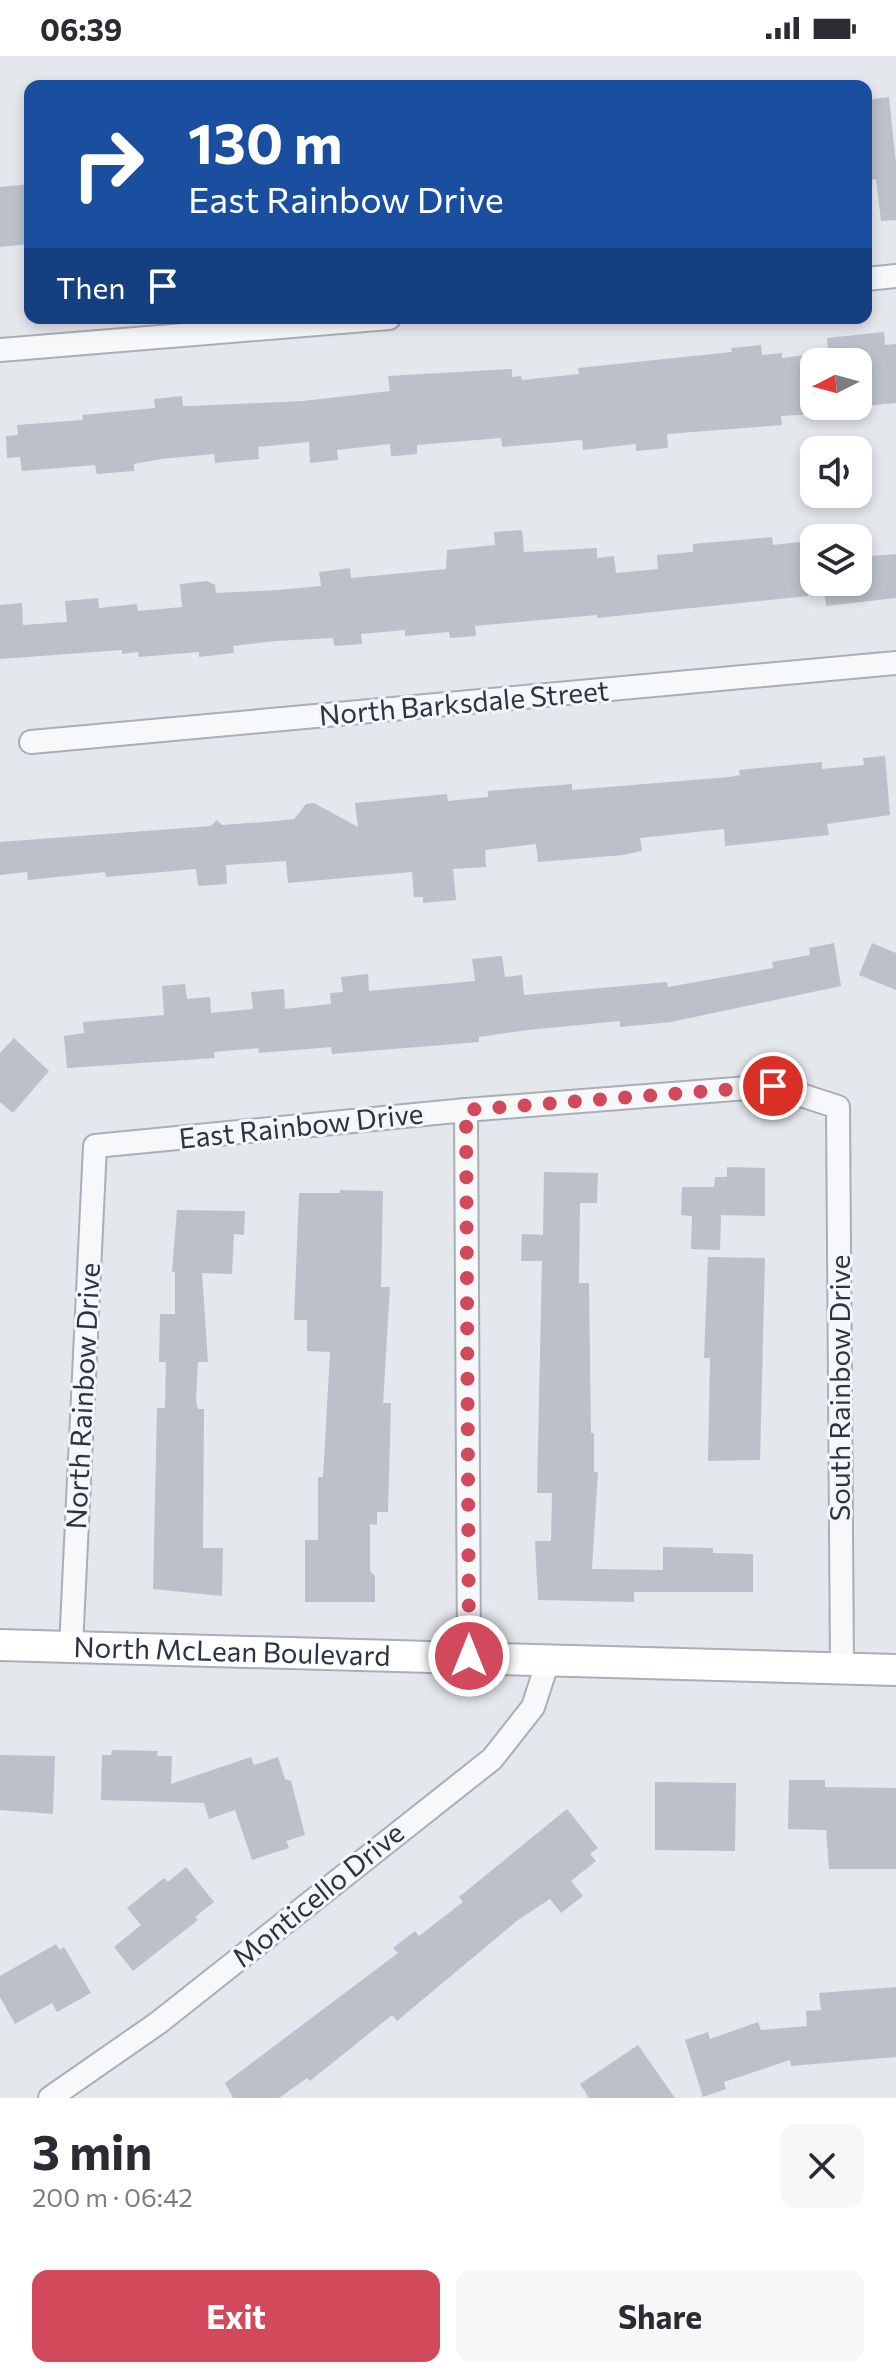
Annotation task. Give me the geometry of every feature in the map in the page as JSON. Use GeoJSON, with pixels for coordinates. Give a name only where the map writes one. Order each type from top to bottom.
{"type":"FeatureCollection","features":[{"type":"Feature","properties":{"kind":"main road","name":"North McLean Boulevard"},"geometry":{"type":"LineString","coordinates":[[0,1645],[896,1670]]}},
{"type":"Feature","properties":{"kind":"street"},"geometry":{"type":"LineString","coordinates":[[872,278],[896,276]]}},
{"type":"Feature","properties":{"kind":"street"},"geometry":{"type":"LineString","coordinates":[[0,350],[316,324]]}},
{"type":"Feature","properties":{"kind":"street","name":"North Barksdale Street"},"geometry":{"type":"LineString","coordinates":[[31,742],[896,663]]}},
{"type":"Feature","properties":{"kind":"street","name":"East Rainbow Drive"},"geometry":{"type":"LineString","coordinates":[[95,1146],[466,1110],[773,1086],[838,1107]]}},
{"type":"Feature","properties":{"kind":"street","name":"South Rainbow Drive"},"geometry":{"type":"LineString","coordinates":[[838,1107],[842,1668]]}},
{"type":"Feature","properties":{"kind":"street"},"geometry":{"type":"LineString","coordinates":[[466,1110],[469,1656]]}},
{"type":"Feature","properties":{"kind":"street","name":"North Rainbow Drive"},"geometry":{"type":"LineString","coordinates":[[71,1647],[95,1146]]}},
{"type":"Feature","properties":{"kind":"street","name":"Monticello Drive"},"geometry":{"type":"LineString","coordinates":[[50,2098],[158,2023],[492,1759],[533,1707],[548,1661]]}},
{"type":"Feature","properties":{"kind":"building"},"geometry":{"type":"Polygon","coordinates":[[[889,97],[896,164],[896,220],[881,221],[876,179],[872,180],[872,99],[889,97]]]}},
{"type":"Feature","properties":{"kind":"building"},"geometry":{"type":"Polygon","coordinates":[[[24,185],[24,245],[0,247],[0,187],[24,185]]]}},
{"type":"Feature","properties":{"kind":"building"},"geometry":{"type":"Polygon","coordinates":[[[884,332],[885,345],[896,344],[896,403],[872,405],[872,348],[828,348],[827,338],[884,332]]]}},
{"type":"Feature","properties":{"kind":"building"},"geometry":{"type":"Polygon","coordinates":[[[761,345],[762,355],[782,353],[782,358],[800,356],[800,415],[781,416],[782,425],[667,434],[668,448],[636,451],[636,444],[583,450],[582,440],[502,447],[501,438],[417,445],[417,454],[395,456],[391,456],[390,444],[337,450],[338,460],[310,463],[309,442],[258,447],[259,459],[215,463],[214,454],[161,459],[134,464],[134,471],[97,474],[95,465],[22,471],[20,457],[7,458],[6,436],[18,435],[17,425],[83,420],[82,415],[155,408],[154,399],[182,396],[183,406],[303,401],[390,391],[388,376],[512,369],[512,377],[521,376],[522,380],[579,374],[578,368],[732,352],[731,348],[761,345]]]}},
{"type":"Feature","properties":{"kind":"building"},"geometry":{"type":"Polygon","coordinates":[[[522,530],[524,552],[597,548],[597,558],[614,556],[616,573],[658,569],[657,555],[693,552],[693,544],[772,537],[773,545],[800,542],[800,596],[808,596],[597,618],[597,615],[475,626],[476,636],[450,638],[449,632],[405,636],[405,630],[361,634],[362,644],[334,646],[333,638],[276,641],[233,646],[234,653],[199,657],[199,652],[139,657],[138,652],[122,654],[122,650],[0,659],[0,605],[22,603],[23,625],[67,622],[65,601],[98,598],[99,608],[137,604],[138,611],[182,607],[180,584],[207,581],[215,585],[216,593],[278,590],[321,586],[319,572],[350,568],[351,578],[446,569],[447,550],[495,545],[494,532],[522,530]]]}},
{"type":"Feature","properties":{"kind":"building"},"geometry":{"type":"Polygon","coordinates":[[[896,554],[896,598],[826,606],[825,596],[872,596],[872,556],[896,554]]]}},
{"type":"Feature","properties":{"kind":"building"},"geometry":{"type":"Polygon","coordinates":[[[885,756],[890,815],[827,824],[829,835],[725,846],[724,829],[640,838],[642,851],[623,855],[538,862],[536,844],[485,850],[486,867],[453,869],[456,900],[423,903],[423,897],[414,897],[412,872],[288,883],[286,861],[226,865],[227,884],[198,886],[196,869],[106,877],[105,872],[28,880],[27,872],[0,875],[0,842],[211,826],[217,820],[222,825],[294,819],[306,804],[314,803],[358,827],[355,803],[447,794],[448,801],[488,797],[488,791],[572,784],[572,790],[730,777],[740,775],[739,770],[822,762],[822,769],[864,765],[863,758],[885,756]]]}},
{"type":"Feature","properties":{"kind":"building"},"geometry":{"type":"Polygon","coordinates":[[[834,943],[841,986],[671,1022],[620,1027],[620,1021],[479,1037],[479,1042],[332,1054],[331,1047],[259,1053],[258,1048],[214,1052],[215,1058],[67,1068],[64,1036],[84,1033],[83,1022],[164,1015],[162,986],[185,984],[187,999],[210,997],[211,1013],[253,1009],[251,992],[284,989],[285,1009],[331,1004],[330,993],[343,992],[341,977],[368,974],[369,991],[475,981],[472,959],[502,956],[505,977],[522,975],[524,995],[667,982],[668,987],[773,968],[772,962],[810,955],[809,948],[834,943]]]}},
{"type":"Feature","properties":{"kind":"building"},"geometry":{"type":"Polygon","coordinates":[[[872,943],[896,953],[896,990],[859,975],[872,943]]]}},
{"type":"Feature","properties":{"kind":"building"},"geometry":{"type":"Polygon","coordinates":[[[14,1038],[49,1071],[13,1113],[0,1102],[0,1053],[14,1038]]]}},
{"type":"Feature","properties":{"kind":"building"},"geometry":{"type":"Polygon","coordinates":[[[727,1167],[765,1168],[765,1216],[721,1215],[720,1250],[691,1249],[692,1216],[681,1215],[682,1187],[714,1187],[715,1177],[727,1177],[727,1167]]]}},
{"type":"Feature","properties":{"kind":"building"},"geometry":{"type":"Polygon","coordinates":[[[544,1172],[598,1173],[597,1203],[580,1203],[579,1283],[589,1283],[591,1433],[594,1433],[594,1472],[598,1472],[592,1569],[663,1570],[663,1547],[713,1548],[713,1553],[753,1554],[753,1592],[634,1592],[634,1602],[538,1600],[535,1541],[551,1541],[552,1493],[537,1493],[542,1261],[521,1261],[522,1234],[543,1235],[544,1172]]]}},
{"type":"Feature","properties":{"kind":"building"},"geometry":{"type":"Polygon","coordinates":[[[340,1190],[383,1191],[381,1287],[390,1287],[383,1403],[391,1403],[388,1512],[377,1512],[377,1525],[370,1524],[370,1571],[375,1576],[375,1602],[305,1602],[305,1540],[318,1540],[318,1477],[323,1477],[330,1352],[307,1351],[307,1320],[294,1320],[299,1193],[340,1193],[340,1190]]]}},
{"type":"Feature","properties":{"kind":"building"},"geometry":{"type":"Polygon","coordinates":[[[177,1210],[245,1211],[244,1235],[234,1234],[232,1274],[202,1273],[208,1362],[198,1362],[196,1401],[198,1409],[204,1409],[203,1548],[223,1548],[222,1596],[153,1589],[157,1408],[165,1408],[166,1362],[159,1362],[160,1314],[175,1314],[175,1272],[172,1272],[177,1210]]]}},
{"type":"Feature","properties":{"kind":"building"},"geometry":{"type":"Polygon","coordinates":[[[708,1257],[765,1258],[760,1460],[708,1461],[710,1358],[704,1358],[708,1257]]]}},
{"type":"Feature","properties":{"kind":"building"},"geometry":{"type":"Polygon","coordinates":[[[112,1750],[158,1751],[157,1756],[172,1756],[171,1784],[251,1757],[254,1765],[278,1757],[285,1779],[291,1781],[305,1835],[286,1841],[289,1848],[252,1860],[235,1810],[209,1819],[204,1803],[101,1800],[102,1755],[111,1755],[112,1750]]]}},
{"type":"Feature","properties":{"kind":"building"},"geometry":{"type":"Polygon","coordinates":[[[0,1755],[55,1756],[53,1814],[0,1810],[0,1755]]]}},
{"type":"Feature","properties":{"kind":"building"},"geometry":{"type":"Polygon","coordinates":[[[789,1780],[825,1780],[825,1787],[896,1788],[896,1869],[829,1869],[826,1830],[788,1829],[789,1780]]]}},
{"type":"Feature","properties":{"kind":"building"},"geometry":{"type":"Polygon","coordinates":[[[655,1782],[736,1783],[735,1851],[655,1850],[655,1782]]]}},
{"type":"Feature","properties":{"kind":"building"},"geometry":{"type":"Polygon","coordinates":[[[567,1809],[598,1848],[590,1854],[596,1861],[571,1881],[583,1896],[561,1913],[550,1899],[518,1920],[397,2021],[392,2015],[310,2081],[307,2078],[279,2098],[233,2098],[225,2083],[398,1953],[393,1948],[415,1931],[419,1936],[463,1902],[459,1897],[567,1809]]]}},
{"type":"Feature","properties":{"kind":"building"},"geometry":{"type":"Polygon","coordinates":[[[186,1867],[214,1902],[195,1917],[198,1920],[133,1971],[114,1947],[141,1925],[127,1908],[164,1878],[168,1882],[186,1867]]]}},
{"type":"Feature","properties":{"kind":"building"},"geometry":{"type":"Polygon","coordinates":[[[56,1944],[60,1950],[64,1947],[91,1993],[57,2012],[52,2003],[15,2024],[0,1997],[0,1976],[56,1944]]]}},
{"type":"Feature","properties":{"kind":"building"},"geometry":{"type":"Polygon","coordinates":[[[896,1987],[896,2057],[791,2066],[790,2060],[724,2082],[726,2089],[703,2097],[685,2040],[708,2032],[710,2039],[758,2022],[761,2030],[807,2026],[806,2011],[821,2010],[819,1993],[896,1987]]]}},
{"type":"Feature","properties":{"kind":"building"},"geometry":{"type":"Polygon","coordinates":[[[638,2045],[675,2098],[589,2098],[580,2084],[638,2045]]]}},
{"type":"Feature","properties":{"kind":"route"},"geometry":{"type":"LineString","coordinates":[[469,1656],[466,1110],[773,1086]]}}]}
